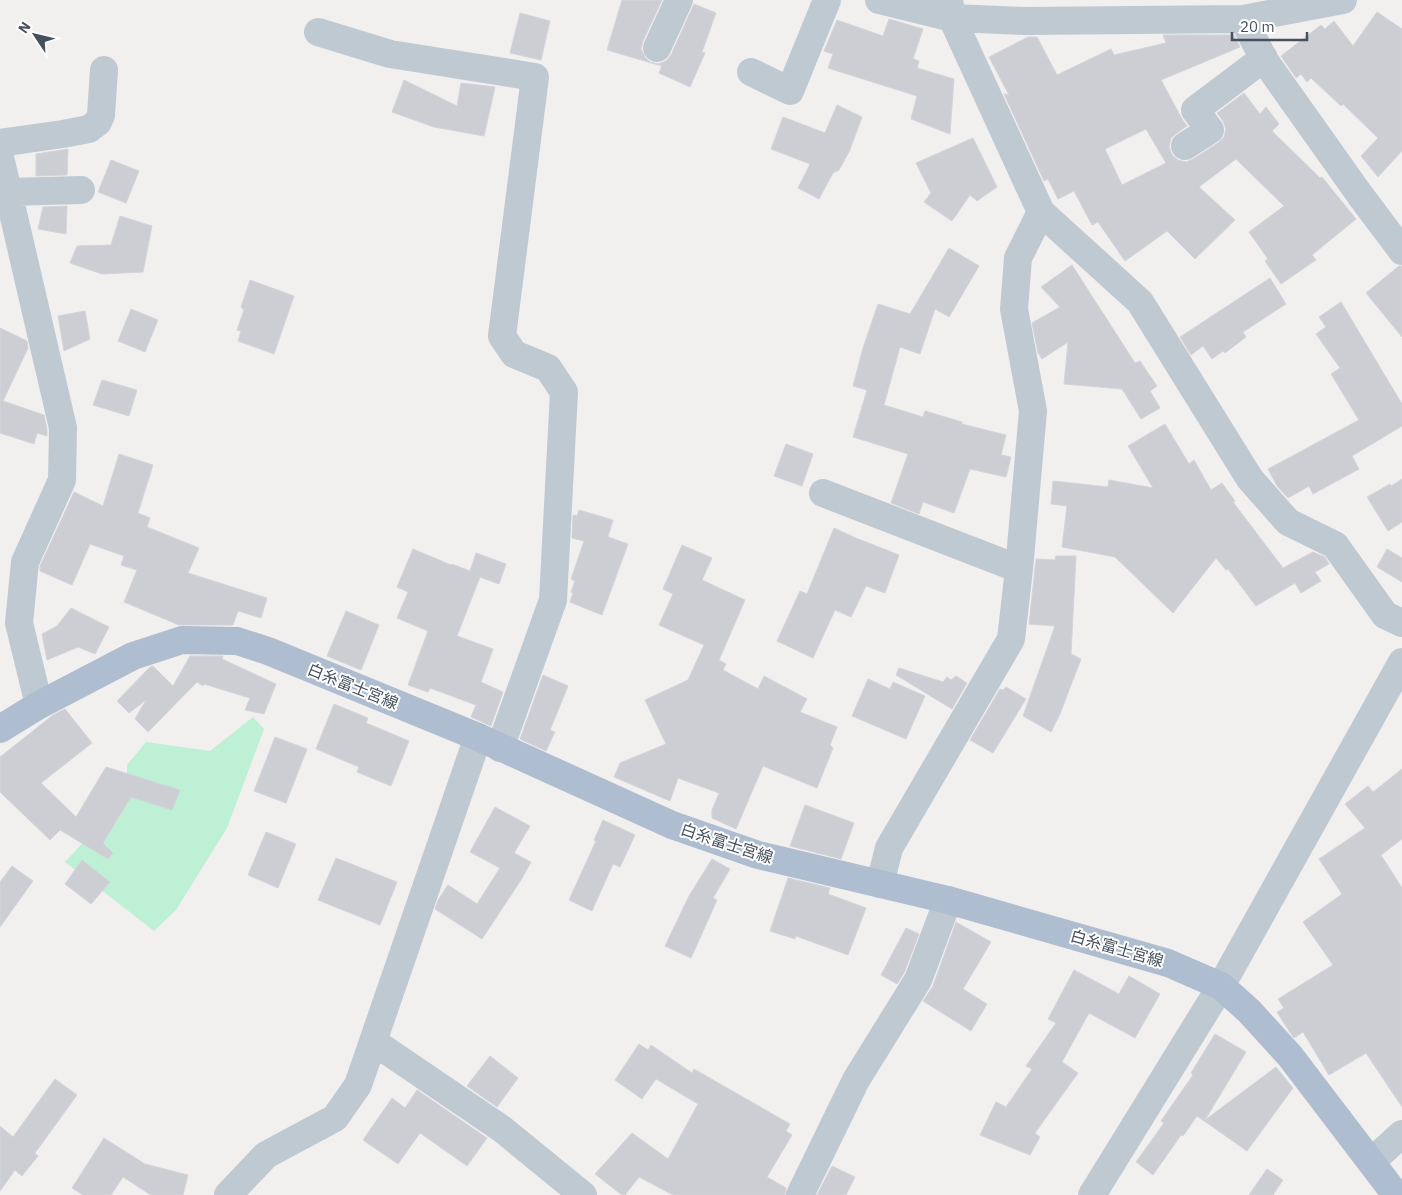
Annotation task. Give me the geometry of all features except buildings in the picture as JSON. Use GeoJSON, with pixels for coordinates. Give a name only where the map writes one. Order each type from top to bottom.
{"type":"FeatureCollection","features":[{"type":"Feature","properties":{"kind":"main road","name":"白糸富士宮線"},"geometry":{"type":"LineString","coordinates":[[0,729],[39,705],[133,656],[182,640],[237,641],[268,651],[489,743],[672,825],[758,855],[948,900],[1168,962],[1221,986],[1249,1011],[1290,1056],[1396,1195]]}},
{"type":"Feature","properties":{"kind":"street"},"geometry":{"type":"LineString","coordinates":[[657,48],[679,0]]}},
{"type":"Feature","properties":{"kind":"street"},"geometry":{"type":"LineString","coordinates":[[751,72],[790,91],[828,0]]}},
{"type":"Feature","properties":{"kind":"street"},"geometry":{"type":"LineString","coordinates":[[878,0],[1025,21],[1257,11],[1343,0]]}},
{"type":"Feature","properties":{"kind":"street"},"geometry":{"type":"LineString","coordinates":[[950,9],[1041,212],[1140,302],[1250,479],[1288,522],[1335,544],[1385,616],[1402,623]]}},
{"type":"Feature","properties":{"kind":"street"},"geometry":{"type":"LineString","coordinates":[[1257,11],[1264,58],[1360,195],[1402,251]]}},
{"type":"Feature","properties":{"kind":"street"},"geometry":{"type":"LineString","coordinates":[[228,1195],[266,1155],[335,1118],[358,1085],[489,743],[553,600],[564,392],[548,368],[514,354],[502,336],[535,77],[390,54],[318,32]]}},
{"type":"Feature","properties":{"kind":"street"},"geometry":{"type":"LineString","coordinates":[[1185,146],[1210,130],[1195,110],[1264,58]]}},
{"type":"Feature","properties":{"kind":"street"},"geometry":{"type":"LineString","coordinates":[[0,143],[89,129],[98,122],[101,115],[104,70]]}},
{"type":"Feature","properties":{"kind":"street"},"geometry":{"type":"LineString","coordinates":[[0,157],[8,192],[10,234],[63,428],[62,480],[26,562],[9,619],[39,705]]}},
{"type":"Feature","properties":{"kind":"street"},"geometry":{"type":"LineString","coordinates":[[8,192],[81,190]]}},
{"type":"Feature","properties":{"kind":"street"},"geometry":{"type":"LineString","coordinates":[[880,884],[889,848],[1011,639],[1033,411],[1014,308],[1018,258],[1041,212]]}},
{"type":"Feature","properties":{"kind":"street"},"geometry":{"type":"LineString","coordinates":[[823,493],[1019,570]]}},
{"type":"Feature","properties":{"kind":"street"},"geometry":{"type":"LineString","coordinates":[[1092,1195],[1221,986],[1402,662]]}},
{"type":"Feature","properties":{"kind":"street"},"geometry":{"type":"LineString","coordinates":[[800,1195],[856,1080],[918,980],[948,900]]}},
{"type":"Feature","properties":{"kind":"street"},"geometry":{"type":"LineString","coordinates":[[374,1042],[502,1129],[583,1195]]}},
{"type":"Feature","properties":{"kind":"street"},"geometry":{"type":"LineString","coordinates":[[1372,1162],[1402,1134]]}},
{"type":"Feature","properties":{"kind":"green space"},"geometry":{"type":"Polygon","coordinates":[[[253,717],[264,729],[227,828],[176,910],[154,931],[65,862],[127,795],[127,765],[146,742],[210,751],[253,717]]]}}]}
